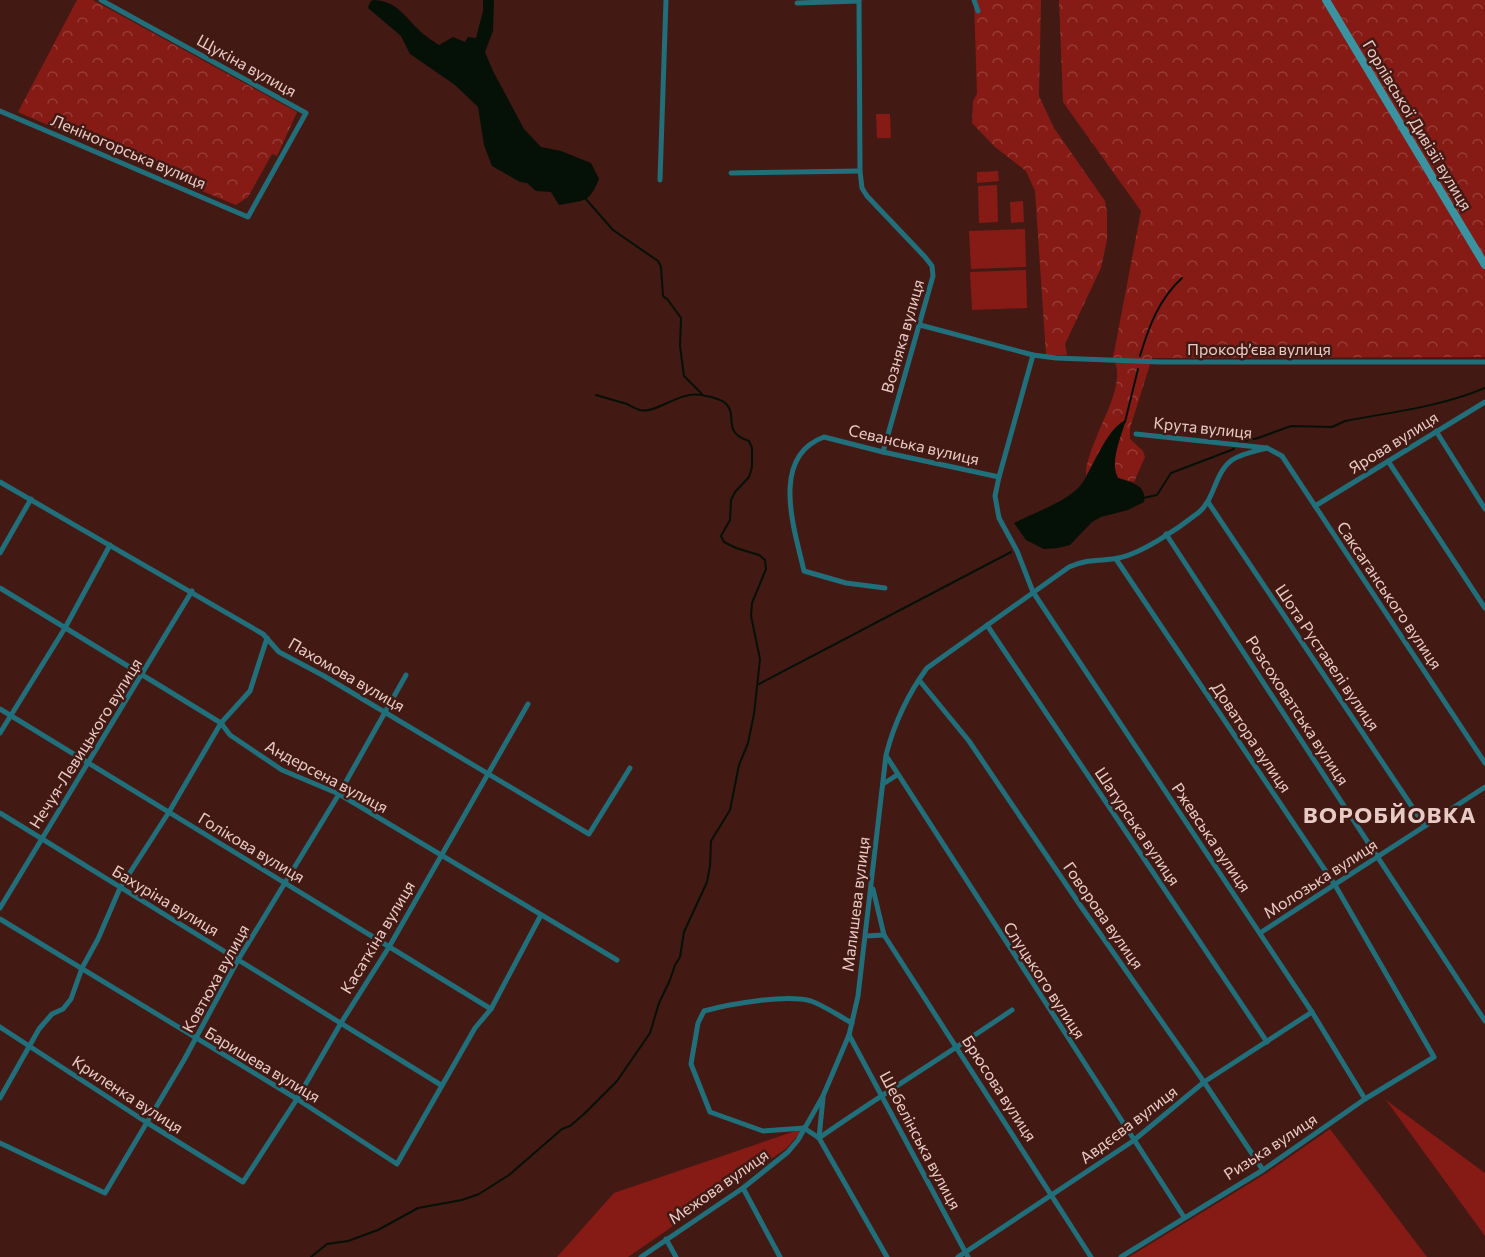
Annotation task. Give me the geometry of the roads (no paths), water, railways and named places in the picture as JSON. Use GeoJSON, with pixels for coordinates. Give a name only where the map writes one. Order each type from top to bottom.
{"type":"FeatureCollection","features":[{"type":"Feature","properties":{"kind":"main road","name":"Горлівської Дивізії вулиця"},"geometry":{"type":"LineString","coordinates":[[1326,0],[1485,265]]}},
{"type":"Feature","properties":{"kind":"street","name":"Щукіна вулиця"},"geometry":{"type":"LineString","coordinates":[[101,0],[306,113],[248,217]]}},
{"type":"Feature","properties":{"kind":"street"},"geometry":{"type":"LineString","coordinates":[[660,180],[666,0]]}},
{"type":"Feature","properties":{"kind":"street"},"geometry":{"type":"LineString","coordinates":[[974,0],[978,11]]}},
{"type":"Feature","properties":{"kind":"street"},"geometry":{"type":"LineString","coordinates":[[797,3],[859,1]]}},
{"type":"Feature","properties":{"kind":"street","name":"Возняка вулиця"},"geometry":{"type":"LineString","coordinates":[[859,1],[862,188],[932,266],[931,286],[883,452]]}},
{"type":"Feature","properties":{"kind":"street","name":"Леніногорська вулиця"},"geometry":{"type":"LineString","coordinates":[[0,111],[248,217]]}},
{"type":"Feature","properties":{"kind":"street"},"geometry":{"type":"LineString","coordinates":[[731,173],[860,171]]}},
{"type":"Feature","properties":{"kind":"street","name":"Прокоф’єва вулиця"},"geometry":{"type":"LineString","coordinates":[[920,325],[1033,355],[1070,359],[1150,362],[1485,362]]}},
{"type":"Feature","properties":{"kind":"street","name":"Севанська вулиця"},"geometry":{"type":"LineString","coordinates":[[1033,355],[995,496],[999,518],[1017,551],[1033,592]]}},
{"type":"Feature","properties":{"kind":"street","name":"Ярова вулиця"},"geometry":{"type":"LineString","coordinates":[[1314,506],[1485,402]]}},
{"type":"Feature","properties":{"kind":"street"},"geometry":{"type":"LineString","coordinates":[[1436,431],[1485,509]]}},
{"type":"Feature","properties":{"kind":"street","name":"Крута вулиця"},"geometry":{"type":"LineString","coordinates":[[1136,434],[1267,448]]}},
{"type":"Feature","properties":{"kind":"street","name":"Севанська вулиця"},"geometry":{"type":"LineString","coordinates":[[885,588],[846,583],[804,571],[790,506],[790,482],[798,460],[806,449],[816,440],[824,437],[999,477]]}},
{"type":"Feature","properties":{"kind":"street"},"geometry":{"type":"LineString","coordinates":[[1208,502],[1220,476],[1234,459],[1267,448]]}},
{"type":"Feature","properties":{"kind":"street","name":"Саксаганського вулиця"},"geometry":{"type":"LineString","coordinates":[[1267,448],[1282,456],[1485,763]]}},
{"type":"Feature","properties":{"kind":"street"},"geometry":{"type":"LineString","coordinates":[[1388,460],[1485,608]]}},
{"type":"Feature","properties":{"kind":"street","name":"Пахомова вулиця"},"geometry":{"type":"LineString","coordinates":[[0,482],[192,591],[263,634],[279,652],[488,772],[589,834],[630,768]]}},
{"type":"Feature","properties":{"kind":"street"},"geometry":{"type":"LineString","coordinates":[[0,553],[31,499]]}},
{"type":"Feature","properties":{"kind":"street","name":"Малишева вулиця"},"geometry":{"type":"LineString","coordinates":[[804,1128],[823,1096],[849,1035],[866,936],[886,755],[894,727],[919,680],[938,659],[1069,567],[1080,562],[1116,559],[1137,553],[1199,513],[1208,502]]}},
{"type":"Feature","properties":{"kind":"street","name":"Шота Руставелі вулиця"},"geometry":{"type":"LineString","coordinates":[[1208,502],[1425,826]]}},
{"type":"Feature","properties":{"kind":"street","name":"Розсоховатська вулиця"},"geometry":{"type":"LineString","coordinates":[[1166,534],[1485,1022]]}},
{"type":"Feature","properties":{"kind":"street"},"geometry":{"type":"LineString","coordinates":[[0,733],[65,628],[110,545]]}},
{"type":"Feature","properties":{"kind":"street","name":"Доватора вулиця"},"geometry":{"type":"LineString","coordinates":[[1116,559],[1335,885],[1434,1057]]}},
{"type":"Feature","properties":{"kind":"street","name":"Андерсена вулиця"},"geometry":{"type":"LineString","coordinates":[[0,588],[221,723],[231,735],[282,770],[339,794],[617,960]]}},
{"type":"Feature","properties":{"kind":"street","name":"Нечуя-Левицького вулиця"},"geometry":{"type":"LineString","coordinates":[[0,908],[192,591]]}},
{"type":"Feature","properties":{"kind":"street","name":"Ржевська вулиця"},"geometry":{"type":"LineString","coordinates":[[1033,592],[1312,1012],[1365,1099]]}},
{"type":"Feature","properties":{"kind":"street","name":"Шатурська вулиця"},"geometry":{"type":"LineString","coordinates":[[987,625],[1266,1042]]}},
{"type":"Feature","properties":{"kind":"street"},"geometry":{"type":"LineString","coordinates":[[0,1098],[29,1046],[52,1014],[63,1010],[71,999],[82,968],[98,939],[120,888],[169,812],[221,723],[250,691],[267,638]]}},
{"type":"Feature","properties":{"kind":"street","name":"Ковтюха вулиця"},"geometry":{"type":"LineString","coordinates":[[0,1143],[105,1193],[196,1039],[238,960],[339,794],[406,675]]}},
{"type":"Feature","properties":{"kind":"street","name":"Говорова вулиця"},"geometry":{"type":"LineString","coordinates":[[919,680],[969,741],[1263,1170]]}},
{"type":"Feature","properties":{"kind":"street","name":"Касаткіна вулиця"},"geometry":{"type":"LineString","coordinates":[[243,1182],[390,947],[528,704]]}},
{"type":"Feature","properties":{"kind":"street","name":"Голікова вулиця"},"geometry":{"type":"LineString","coordinates":[[0,710],[491,1009]]}},
{"type":"Feature","properties":{"kind":"street","name":"Слуцького вулиця"},"geometry":{"type":"LineString","coordinates":[[886,755],[1184,1217]]}},
{"type":"Feature","properties":{"kind":"street"},"geometry":{"type":"LineString","coordinates":[[883,784],[897,775]]}},
{"type":"Feature","properties":{"kind":"street","name":"Молозька вулиця"},"geometry":{"type":"LineString","coordinates":[[1260,933],[1485,787]]}},
{"type":"Feature","properties":{"kind":"street","name":"Бахуріна вулиця"},"geometry":{"type":"LineString","coordinates":[[0,813],[441,1085]]}},
{"type":"Feature","properties":{"kind":"street","name":"Брюсова вулиця"},"geometry":{"type":"LineString","coordinates":[[872,884],[884,935],[1091,1257]]}},
{"type":"Feature","properties":{"kind":"street"},"geometry":{"type":"LineString","coordinates":[[441,1085],[475,1028],[491,1009],[541,915]]}},
{"type":"Feature","properties":{"kind":"street","name":"Баришева вулиця"},"geometry":{"type":"LineString","coordinates":[[0,919],[297,1099],[397,1164],[441,1085]]}},
{"type":"Feature","properties":{"kind":"street"},"geometry":{"type":"LineString","coordinates":[[866,936],[884,935]]}},
{"type":"Feature","properties":{"kind":"street"},"geometry":{"type":"LineString","coordinates":[[852,1023],[819,1004],[790,998],[724,1005],[704,1011],[698,1023],[691,1064],[710,1112],[763,1131],[804,1128],[819,1138],[887,1257]]}},
{"type":"Feature","properties":{"kind":"street"},"geometry":{"type":"LineString","coordinates":[[819,1138],[1012,1010]]}},
{"type":"Feature","properties":{"kind":"street","name":"Авдєєва вулиця"},"geometry":{"type":"LineString","coordinates":[[958,1257],[967,1255],[1133,1141],[1204,1082],[1312,1012]]}},
{"type":"Feature","properties":{"kind":"street","name":"Криленка вулиця"},"geometry":{"type":"LineString","coordinates":[[0,1027],[243,1182]]}},
{"type":"Feature","properties":{"kind":"street","name":"Шебелінська вулиця"},"geometry":{"type":"LineString","coordinates":[[849,1035],[967,1255]]}},
{"type":"Feature","properties":{"kind":"street","name":"Ризька вулиця"},"geometry":{"type":"LineString","coordinates":[[1121,1257],[1263,1170],[1365,1099],[1434,1057]]}},
{"type":"Feature","properties":{"kind":"street"},"geometry":{"type":"LineString","coordinates":[[819,1138],[823,1096]]}},
{"type":"Feature","properties":{"kind":"street","name":"Межова вулиця"},"geometry":{"type":"LineString","coordinates":[[641,1257],[742,1188],[788,1152],[804,1128]]}},
{"type":"Feature","properties":{"kind":"street"},"geometry":{"type":"LineString","coordinates":[[742,1188],[780,1257]]}},
{"type":"Feature","properties":{"kind":"street"},"geometry":{"type":"LineString","coordinates":[[666,1239],[676,1257]]}},
{"type":"Feature","properties":{"kind":"waterway"},"geometry":{"type":"LineString","coordinates":[[585,198],[613,230],[658,261],[661,267],[663,296],[681,318],[680,346],[684,376],[702,394]]}},
{"type":"Feature","properties":{"kind":"waterway"},"geometry":{"type":"LineString","coordinates":[[1140,356],[1161,304],[1182,278]]}},
{"type":"Feature","properties":{"kind":"waterway"},"geometry":{"type":"LineString","coordinates":[[1125,422],[1138,369]]}},
{"type":"Feature","properties":{"kind":"waterway"},"geometry":{"type":"LineString","coordinates":[[1240,442],[1291,426],[1332,427],[1345,421],[1451,400],[1485,388]]}},
{"type":"Feature","properties":{"kind":"waterway"},"geometry":{"type":"LineString","coordinates":[[311,1257],[327,1244],[348,1241],[378,1230],[418,1208],[462,1200],[479,1194],[509,1175],[562,1129],[570,1126],[584,1114],[617,1081],[650,1033],[659,1003],[680,957],[684,932],[707,882],[711,841],[730,810],[739,765],[748,743],[754,714],[760,659],[751,616],[752,603],[766,569],[765,560],[759,555],[724,542],[721,536],[730,520],[731,500],[749,477],[752,467],[752,448],[749,441],[735,433],[728,407],[724,402],[715,398],[697,394],[688,395],[654,408],[640,410],[596,395]]}},
{"type":"Feature","properties":{"kind":"waterway"},"geometry":{"type":"LineString","coordinates":[[1143,498],[1157,495],[1171,473],[1234,449]]}},
{"type":"Feature","properties":{"kind":"waterway"},"geometry":{"type":"LineString","coordinates":[[759,684],[1011,552]]}},
{"type":"Feature","properties":{"kind":"district","name":"ВОРОБЙОВКА"},"geometry":{"type":"Point","coordinates":[1390,814]}}]}
